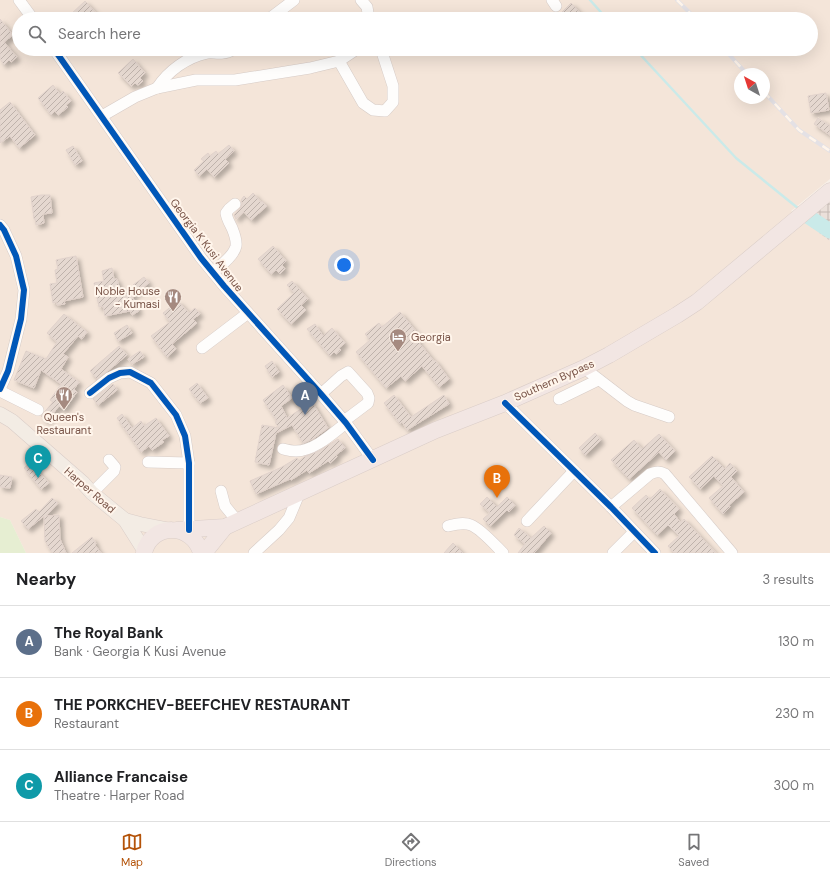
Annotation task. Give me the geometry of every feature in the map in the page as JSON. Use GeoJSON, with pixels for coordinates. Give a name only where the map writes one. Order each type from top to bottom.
{"type":"FeatureCollection","features":[{"type":"Feature","properties":{"kind":"highway","name":"Southern Bypass"},"geometry":{"type":"LineString","coordinates":[[144,552],[148,542],[154,536],[162,532],[232,524],[436,430],[505,403],[584,368],[609,355],[687,309],[830,191]]}},
{"type":"Feature","properties":{"kind":"highway","name":"Southern Bypass"},"geometry":{"type":"LineString","coordinates":[[202,553],[232,524]]}},
{"type":"Feature","properties":{"kind":"highway"},"geometry":{"type":"LineString","coordinates":[[179,530],[191,536],[196,541],[202,553]]}},
{"type":"Feature","properties":{"kind":"main road","name":"Harper Road"},"geometry":{"type":"LineString","coordinates":[[0,414],[12,421],[83,483],[92,493],[125,520],[144,552]]}},
{"type":"Feature","properties":{"kind":"main road","name":"Harper Road"},"geometry":{"type":"LineString","coordinates":[[125,520],[144,525],[179,530]]}},
{"type":"Feature","properties":{"kind":"street"},"geometry":{"type":"LineString","coordinates":[[19,0],[28,12]]}},
{"type":"Feature","properties":{"kind":"street"},"geometry":{"type":"LineString","coordinates":[[278,12],[294,0]]}},
{"type":"Feature","properties":{"kind":"street"},"geometry":{"type":"LineString","coordinates":[[361,0],[367,7],[368,12]]}},
{"type":"Feature","properties":{"kind":"street","name":"Georgia K Kusi Avenue"},"geometry":{"type":"LineString","coordinates":[[59,56],[213,272],[345,422],[373,460]]}},
{"type":"Feature","properties":{"kind":"street"},"geometry":{"type":"LineString","coordinates":[[157,88],[163,79],[172,71],[181,64],[198,56]]}},
{"type":"Feature","properties":{"kind":"street"},"geometry":{"type":"LineString","coordinates":[[102,116],[135,97],[157,88],[196,80],[235,80],[310,68],[339,61],[346,56]]}},
{"type":"Feature","properties":{"kind":"street"},"geometry":{"type":"LineString","coordinates":[[339,61],[363,103],[373,110],[385,111],[394,102],[393,86],[383,56]]}},
{"type":"Feature","properties":{"kind":"street"},"geometry":{"type":"LineString","coordinates":[[213,272],[226,261],[236,246],[236,238],[227,219],[226,213],[235,204]]}},
{"type":"Feature","properties":{"kind":"street"},"geometry":{"type":"LineString","coordinates":[[0,225],[4,230],[16,256],[24,290],[21,319],[8,371],[0,390],[38,410]]}},
{"type":"Feature","properties":{"kind":"street"},"geometry":{"type":"LineString","coordinates":[[202,348],[248,313]]}},
{"type":"Feature","properties":{"kind":"street"},"geometry":{"type":"LineString","coordinates":[[584,368],[627,401],[634,405],[669,417]]}},
{"type":"Feature","properties":{"kind":"street"},"geometry":{"type":"LineString","coordinates":[[90,393],[109,378],[120,373],[130,372],[151,383],[176,415],[185,436],[189,463],[179,530]]}},
{"type":"Feature","properties":{"kind":"street"},"geometry":{"type":"LineString","coordinates":[[283,449],[296,451],[307,449],[323,441],[368,403],[369,398],[367,393],[348,372],[341,376],[321,394]]}},
{"type":"Feature","properties":{"kind":"street"},"geometry":{"type":"LineString","coordinates":[[559,399],[598,380]]}},
{"type":"Feature","properties":{"kind":"street"},"geometry":{"type":"LineString","coordinates":[[505,403],[611,507],[655,553]]}},
{"type":"Feature","properties":{"kind":"street"},"geometry":{"type":"LineString","coordinates":[[92,493],[114,471],[115,466],[109,460]]}},
{"type":"Feature","properties":{"kind":"street"},"geometry":{"type":"LineString","coordinates":[[148,462],[189,463]]}},
{"type":"Feature","properties":{"kind":"street"},"geometry":{"type":"LineString","coordinates":[[527,521],[574,471]]}},
{"type":"Feature","properties":{"kind":"street"},"geometry":{"type":"LineString","coordinates":[[611,507],[650,474],[661,472],[665,474],[732,553]]}},
{"type":"Feature","properties":{"kind":"street"},"geometry":{"type":"LineString","coordinates":[[221,491],[232,524]]}},
{"type":"Feature","properties":{"kind":"street"},"geometry":{"type":"LineString","coordinates":[[254,553],[279,530],[288,518],[299,494]]}},
{"type":"Feature","properties":{"kind":"street"},"geometry":{"type":"LineString","coordinates":[[448,526],[462,523],[471,525],[478,529],[503,553]]}},
{"type":"Feature","properties":{"kind":"street"},"geometry":{"type":"LineString","coordinates":[[613,553],[634,532]]}},
{"type":"Feature","properties":{"kind":"shaded area"},"geometry":{"type":"Polygon","coordinates":[[[0,0],[830,0],[830,179],[791,211],[830,241],[830,553],[26,553],[10,520],[0,517],[0,0]]]}},
{"type":"Feature","properties":{"kind":"shaded area"},"geometry":{"type":"Polygon","coordinates":[[[830,196],[830,241],[802,220],[830,196]]]}},
{"type":"Feature","properties":{"kind":"green space"},"geometry":{"type":"Polygon","coordinates":[[[0,517],[10,520],[26,553],[0,553],[0,517]]]}},
{"type":"Feature","properties":{"kind":"building"},"geometry":{"type":"Polygon","coordinates":[[[85,1],[95,12],[73,12],[85,1]]]}},
{"type":"Feature","properties":{"kind":"building"},"geometry":{"type":"Polygon","coordinates":[[[571,3],[579,12],[562,12],[571,3]]]}},
{"type":"Feature","properties":{"kind":"building"},"geometry":{"type":"Polygon","coordinates":[[[0,19],[12,34],[12,36],[4,42],[12,51],[12,56],[17,57],[11,62],[9,60],[4,65],[0,59],[0,19]]]}},
{"type":"Feature","properties":{"kind":"building"},"geometry":{"type":"Polygon","coordinates":[[[133,59],[145,73],[140,78],[143,81],[138,85],[135,83],[131,86],[118,73],[133,59]]]}},
{"type":"Feature","properties":{"kind":"building"},"geometry":{"type":"Polygon","coordinates":[[[53,85],[60,94],[63,91],[71,101],[66,105],[68,107],[58,115],[55,111],[51,115],[38,98],[53,85]]]}},
{"type":"Feature","properties":{"kind":"building"},"geometry":{"type":"Polygon","coordinates":[[[826,93],[829,110],[811,113],[808,96],[826,93]]]}},
{"type":"Feature","properties":{"kind":"building"},"geometry":{"type":"Polygon","coordinates":[[[10,102],[35,135],[19,148],[10,136],[0,143],[0,110],[10,102]]]}},
{"type":"Feature","properties":{"kind":"building"},"geometry":{"type":"Polygon","coordinates":[[[818,118],[830,126],[830,135],[814,124],[818,118]]]}},
{"type":"Feature","properties":{"kind":"building"},"geometry":{"type":"Polygon","coordinates":[[[229,145],[234,151],[225,159],[229,163],[214,177],[207,169],[199,176],[194,170],[204,161],[201,159],[208,153],[210,156],[216,151],[218,154],[229,145]]]}},
{"type":"Feature","properties":{"kind":"building"},"geometry":{"type":"Polygon","coordinates":[[[73,146],[82,161],[75,165],[66,150],[73,146]]]}},
{"type":"Feature","properties":{"kind":"building"},"geometry":{"type":"Polygon","coordinates":[[[253,193],[267,206],[251,220],[244,212],[236,219],[234,215],[241,207],[241,200],[244,196],[247,199],[253,193]]]}},
{"type":"Feature","properties":{"kind":"building"},"geometry":{"type":"Polygon","coordinates":[[[50,195],[52,213],[43,214],[44,223],[36,225],[31,197],[50,195]]]}},
{"type":"Feature","properties":{"kind":"building"},"geometry":{"type":"Polygon","coordinates":[[[273,246],[286,261],[282,265],[285,269],[280,274],[276,270],[271,274],[258,259],[273,246]]]}},
{"type":"Feature","properties":{"kind":"building"},"geometry":{"type":"Polygon","coordinates":[[[76,256],[83,297],[64,301],[65,304],[57,305],[57,302],[53,303],[50,284],[57,283],[55,270],[58,269],[56,260],[76,256]]]}},
{"type":"Feature","properties":{"kind":"building"},"geometry":{"type":"Polygon","coordinates":[[[112,268],[114,279],[117,279],[121,295],[135,288],[133,285],[144,277],[149,283],[132,296],[139,311],[132,315],[130,311],[105,316],[103,306],[99,307],[94,283],[104,281],[102,271],[112,268]]]}},
{"type":"Feature","properties":{"kind":"building"},"geometry":{"type":"Polygon","coordinates":[[[292,281],[308,299],[301,305],[306,310],[291,324],[277,309],[294,293],[287,285],[292,281]]]}},
{"type":"Feature","properties":{"kind":"building"},"geometry":{"type":"Polygon","coordinates":[[[178,301],[189,313],[195,308],[200,314],[193,319],[197,323],[172,344],[176,349],[167,357],[151,336],[170,322],[163,313],[178,301]]]}},
{"type":"Feature","properties":{"kind":"building"},"geometry":{"type":"Polygon","coordinates":[[[400,312],[420,336],[416,339],[434,361],[435,360],[449,379],[439,387],[422,366],[405,381],[401,376],[386,388],[356,352],[370,340],[365,334],[379,323],[382,327],[400,312]]]}},
{"type":"Feature","properties":{"kind":"building"},"geometry":{"type":"Polygon","coordinates":[[[64,314],[87,332],[82,339],[78,336],[63,354],[68,357],[61,369],[79,382],[74,389],[77,392],[64,410],[59,406],[47,421],[41,416],[53,402],[50,400],[61,384],[41,370],[34,388],[14,380],[26,351],[46,359],[57,342],[47,333],[64,314]]]}},
{"type":"Feature","properties":{"kind":"building"},"geometry":{"type":"Polygon","coordinates":[[[315,324],[323,336],[332,328],[345,343],[339,348],[341,350],[336,354],[334,352],[330,356],[307,329],[315,324]]]}},
{"type":"Feature","properties":{"kind":"building"},"geometry":{"type":"Polygon","coordinates":[[[127,325],[132,333],[118,341],[114,333],[127,325]]]}},
{"type":"Feature","properties":{"kind":"building"},"geometry":{"type":"Polygon","coordinates":[[[119,346],[127,355],[97,379],[90,371],[119,346]]]}},
{"type":"Feature","properties":{"kind":"building"},"geometry":{"type":"Polygon","coordinates":[[[140,351],[144,357],[132,364],[128,359],[140,351]]]}},
{"type":"Feature","properties":{"kind":"building"},"geometry":{"type":"Polygon","coordinates":[[[272,361],[279,372],[272,377],[265,366],[272,361]]]}},
{"type":"Feature","properties":{"kind":"building"},"geometry":{"type":"Polygon","coordinates":[[[197,383],[208,398],[200,403],[189,389],[197,383]]]}},
{"type":"Feature","properties":{"kind":"building"},"geometry":{"type":"Polygon","coordinates":[[[113,384],[117,390],[98,405],[93,399],[113,384]]]}},
{"type":"Feature","properties":{"kind":"building"},"geometry":{"type":"Polygon","coordinates":[[[283,385],[292,398],[281,406],[287,418],[312,402],[328,428],[313,439],[303,443],[292,425],[276,433],[269,465],[255,462],[262,425],[279,428],[275,422],[277,421],[263,400],[283,385]]]}},
{"type":"Feature","properties":{"kind":"building"},"geometry":{"type":"Polygon","coordinates":[[[394,395],[411,417],[444,395],[449,404],[407,430],[402,422],[400,424],[384,403],[394,395]]]}},
{"type":"Feature","properties":{"kind":"building"},"geometry":{"type":"Polygon","coordinates":[[[122,414],[132,428],[141,421],[144,426],[156,418],[169,436],[162,440],[164,442],[152,450],[149,446],[141,452],[117,418],[122,414]]]}},
{"type":"Feature","properties":{"kind":"building"},"geometry":{"type":"Polygon","coordinates":[[[595,433],[601,440],[585,455],[579,448],[595,433]]]}},
{"type":"Feature","properties":{"kind":"building"},"geometry":{"type":"Polygon","coordinates":[[[659,434],[675,451],[666,460],[659,452],[629,479],[611,460],[634,440],[642,449],[659,434]]]}},
{"type":"Feature","properties":{"kind":"building"},"geometry":{"type":"Polygon","coordinates":[[[338,439],[345,448],[336,455],[337,457],[330,463],[328,461],[309,473],[307,470],[291,480],[290,479],[256,494],[250,481],[282,467],[297,458],[299,461],[338,439]]]}},
{"type":"Feature","properties":{"kind":"building"},"geometry":{"type":"Polygon","coordinates":[[[712,456],[725,469],[730,463],[737,471],[731,477],[744,492],[729,505],[730,507],[723,514],[709,498],[723,486],[714,476],[700,489],[689,477],[712,456]]]}},
{"type":"Feature","properties":{"kind":"building"},"geometry":{"type":"Polygon","coordinates":[[[30,463],[34,469],[35,468],[49,483],[41,489],[24,468],[30,463]]]}},
{"type":"Feature","properties":{"kind":"building"},"geometry":{"type":"Polygon","coordinates":[[[0,475],[12,477],[10,488],[0,487],[0,475]]]}},
{"type":"Feature","properties":{"kind":"building"},"geometry":{"type":"Polygon","coordinates":[[[660,489],[679,509],[674,514],[680,522],[684,519],[716,553],[674,553],[668,546],[679,536],[668,525],[657,535],[632,508],[646,495],[650,499],[660,489]]]}},
{"type":"Feature","properties":{"kind":"building"},"geometry":{"type":"Polygon","coordinates":[[[487,497],[497,507],[507,497],[515,505],[509,512],[507,510],[490,526],[483,519],[490,513],[480,504],[487,497]]]}},
{"type":"Feature","properties":{"kind":"building"},"geometry":{"type":"Polygon","coordinates":[[[52,498],[58,503],[46,516],[59,515],[60,539],[66,553],[52,553],[45,541],[44,516],[28,529],[21,521],[36,509],[39,512],[52,498]]]}},
{"type":"Feature","properties":{"kind":"building"},"geometry":{"type":"Polygon","coordinates":[[[544,526],[551,533],[534,553],[518,553],[525,544],[514,535],[519,528],[531,538],[544,526]]]}},
{"type":"Feature","properties":{"kind":"building"},"geometry":{"type":"Polygon","coordinates":[[[92,537],[96,544],[95,545],[101,553],[72,553],[92,537]]]}},
{"type":"Feature","properties":{"kind":"building"},"geometry":{"type":"Polygon","coordinates":[[[453,543],[463,553],[444,553],[453,543]]]}},
{"type":"Feature","properties":{"kind":"waterway"},"geometry":{"type":"LineString","coordinates":[[590,0],[601,12]]}},
{"type":"Feature","properties":{"kind":"waterway"},"geometry":{"type":"LineString","coordinates":[[641,56],[736,158],[799,209]]}},
{"type":"Feature","properties":{"kind":"waterway"},"geometry":{"type":"LineString","coordinates":[[803,213],[830,231]]}},
{"type":"Feature","properties":{"kind":"railway"},"geometry":{"type":"LineString","coordinates":[[677,0],[689,12]]}},
{"type":"Feature","properties":{"kind":"railway"},"geometry":{"type":"LineString","coordinates":[[730,56],[741,68]]}},
{"type":"Feature","properties":{"kind":"railway"},"geometry":{"type":"LineString","coordinates":[[770,99],[799,130],[830,151]]}},
{"type":"Feature","properties":{"kind":"cycle path"},"geometry":{"type":"LineString","coordinates":[[59,56],[201,258],[224,286],[346,423],[373,460]]}},
{"type":"Feature","properties":{"kind":"cycle path"},"geometry":{"type":"LineString","coordinates":[[0,225],[4,230],[16,256],[24,290],[21,319],[8,371],[0,389]]}},
{"type":"Feature","properties":{"kind":"cycle path"},"geometry":{"type":"LineString","coordinates":[[90,393],[109,378],[120,373],[130,372],[151,383],[176,415],[185,436],[189,463],[189,530]]}},
{"type":"Feature","properties":{"kind":"cycle path"},"geometry":{"type":"LineString","coordinates":[[505,403],[611,507],[655,553]]}},
{"type":"Feature","properties":{"kind":"place","name":"Noble House - Kumasi"},"geometry":{"type":"Point","coordinates":[173,312]}},
{"type":"Feature","properties":{"kind":"place","name":"Georgia"},"geometry":{"type":"Point","coordinates":[398,352]}},
{"type":"Feature","properties":{"kind":"place","name":"Queen's Restaurant"},"geometry":{"type":"Point","coordinates":[64,410]}},
{"type":"Feature","properties":{"kind":"place","name":"The Royal Bank"},"geometry":{"type":"Point","coordinates":[305,415]}},
{"type":"Feature","properties":{"kind":"place","name":"Alliance Francaise"},"geometry":{"type":"Point","coordinates":[38,478]}},
{"type":"Feature","properties":{"kind":"place","name":"THE PORKCHEV-BEEFCHEV RESTAURANT"},"geometry":{"type":"Point","coordinates":[497,498]}}]}
